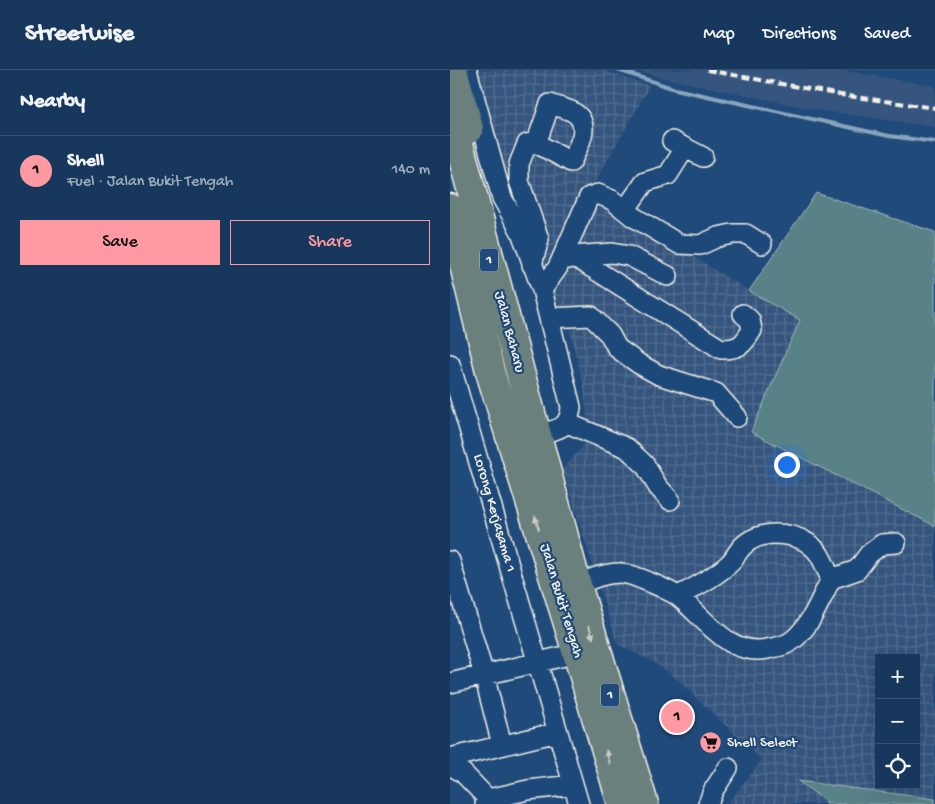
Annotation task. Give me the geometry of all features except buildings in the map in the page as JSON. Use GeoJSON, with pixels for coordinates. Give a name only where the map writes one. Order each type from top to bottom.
{"type":"FeatureCollection","features":[{"type":"Feature","properties":{"kind":"highway"},"geometry":{"type":"LineString","coordinates":[[453,70],[508,276],[517,340],[532,422]]}},
{"type":"Feature","properties":{"kind":"highway","name":"Jalan Baharu"},"geometry":{"type":"LineString","coordinates":[[450,110],[532,422]]}},
{"type":"Feature","properties":{"kind":"highway","name":"Jalan Baharu"},"geometry":{"type":"LineString","coordinates":[[450,208],[495,386]]}},
{"type":"Feature","properties":{"kind":"highway"},"geometry":{"type":"LineString","coordinates":[[450,284],[495,386]]}},
{"type":"Feature","properties":{"kind":"highway","name":"Jalan Bukit Tengah"},"geometry":{"type":"LineString","coordinates":[[495,386],[622,804]]}},
{"type":"Feature","properties":{"kind":"highway","name":"Jalan Bukit Tengah"},"geometry":{"type":"LineString","coordinates":[[532,422],[577,585],[644,804]]}},
{"type":"Feature","properties":{"kind":"street"},"geometry":{"type":"LineString","coordinates":[[468,70],[502,198],[521,232],[542,290],[571,407],[570,416],[561,428],[532,422]]}},
{"type":"Feature","properties":{"kind":"street"},"geometry":{"type":"LineString","coordinates":[[532,265],[539,239],[519,180],[518,164],[527,144],[534,142]]}},
{"type":"Feature","properties":{"kind":"street"},"geometry":{"type":"LineString","coordinates":[[625,210],[645,182],[668,174],[679,144],[703,157]]}},
{"type":"Feature","properties":{"kind":"street"},"geometry":{"type":"LineString","coordinates":[[542,290],[565,261],[589,197],[598,194],[612,200],[678,244],[700,244],[732,234],[746,234],[762,244]]}},
{"type":"Feature","properties":{"kind":"street"},"geometry":{"type":"LineString","coordinates":[[565,261],[612,253],[629,256],[668,276]]}},
{"type":"Feature","properties":{"kind":"street"},"geometry":{"type":"LineString","coordinates":[[565,261],[721,349],[734,349],[745,343],[752,330],[750,320],[743,314]]}},
{"type":"Feature","properties":{"kind":"street"},"geometry":{"type":"LineString","coordinates":[[550,318],[591,316],[610,335],[617,348],[639,364],[659,375],[716,393],[737,416]]}},
{"type":"Feature","properties":{"kind":"street","name":"Lorong Kerjasama 1"},"geometry":{"type":"LineString","coordinates":[[450,364],[579,804]]}},
{"type":"Feature","properties":{"kind":"street"},"geometry":{"type":"LineString","coordinates":[[567,422],[627,448],[645,465],[658,487],[670,500]]}},
{"type":"Feature","properties":{"kind":"street"},"geometry":{"type":"LineString","coordinates":[[678,596],[704,582],[730,563],[744,545],[757,537],[771,533],[797,538],[807,544],[819,554],[831,578]]}},
{"type":"Feature","properties":{"kind":"street"},"geometry":{"type":"LineString","coordinates":[[577,585],[597,576],[622,573],[633,575],[678,596],[723,638],[745,648],[760,651],[775,648],[793,640],[808,623],[831,578],[857,570],[869,554],[882,544],[896,543]]}},
{"type":"Feature","properties":{"kind":"street"},"geometry":{"type":"LineString","coordinates":[[450,561],[484,675],[502,746]]}},
{"type":"Feature","properties":{"kind":"street"},"geometry":{"type":"LineString","coordinates":[[450,683],[577,653]]}},
{"type":"Feature","properties":{"kind":"street"},"geometry":{"type":"LineString","coordinates":[[450,758],[558,732]]}},
{"type":"Feature","properties":{"kind":"street"},"geometry":{"type":"LineString","coordinates":[[450,765],[463,773],[486,801],[532,797],[574,785]]}},
{"type":"Feature","properties":{"kind":"street"},"geometry":{"type":"LineString","coordinates":[[708,804],[713,791],[728,768]]}},
{"type":"Feature","properties":{"kind":"shaded area"},"geometry":{"type":"Polygon","coordinates":[[[472,70],[603,70],[650,86],[589,192],[749,291],[800,320],[751,432],[935,526],[935,799],[800,781],[827,802],[826,804],[727,804],[762,760],[671,674],[653,662],[617,644],[563,470],[589,438],[584,388],[569,328],[510,200],[472,70]]]}},
{"type":"Feature","properties":{"kind":"shaded area"},"geometry":{"type":"Polygon","coordinates":[[[638,70],[840,70],[935,86],[935,127],[817,110],[655,76],[638,70]]]}},
{"type":"Feature","properties":{"kind":"green space"},"geometry":{"type":"Polygon","coordinates":[[[816,193],[935,232],[935,526],[751,432],[800,320],[749,291],[816,193]]]}},
{"type":"Feature","properties":{"kind":"green space"},"geometry":{"type":"Polygon","coordinates":[[[798,781],[935,799],[935,804],[826,804],[827,802],[798,781]]]}},
{"type":"Feature","properties":{"kind":"waterway"},"geometry":{"type":"LineString","coordinates":[[618,70],[675,89],[889,136],[935,142]]}},
{"type":"Feature","properties":{"kind":"railway"},"geometry":{"type":"LineString","coordinates":[[707,70],[841,95],[935,108]]}},
{"type":"Feature","properties":{"kind":"place","name":"Shell"},"geometry":{"type":"Point","coordinates":[677,717]}},
{"type":"Feature","properties":{"kind":"place","name":"Shell Select"},"geometry":{"type":"Point","coordinates":[711,743]}}]}
